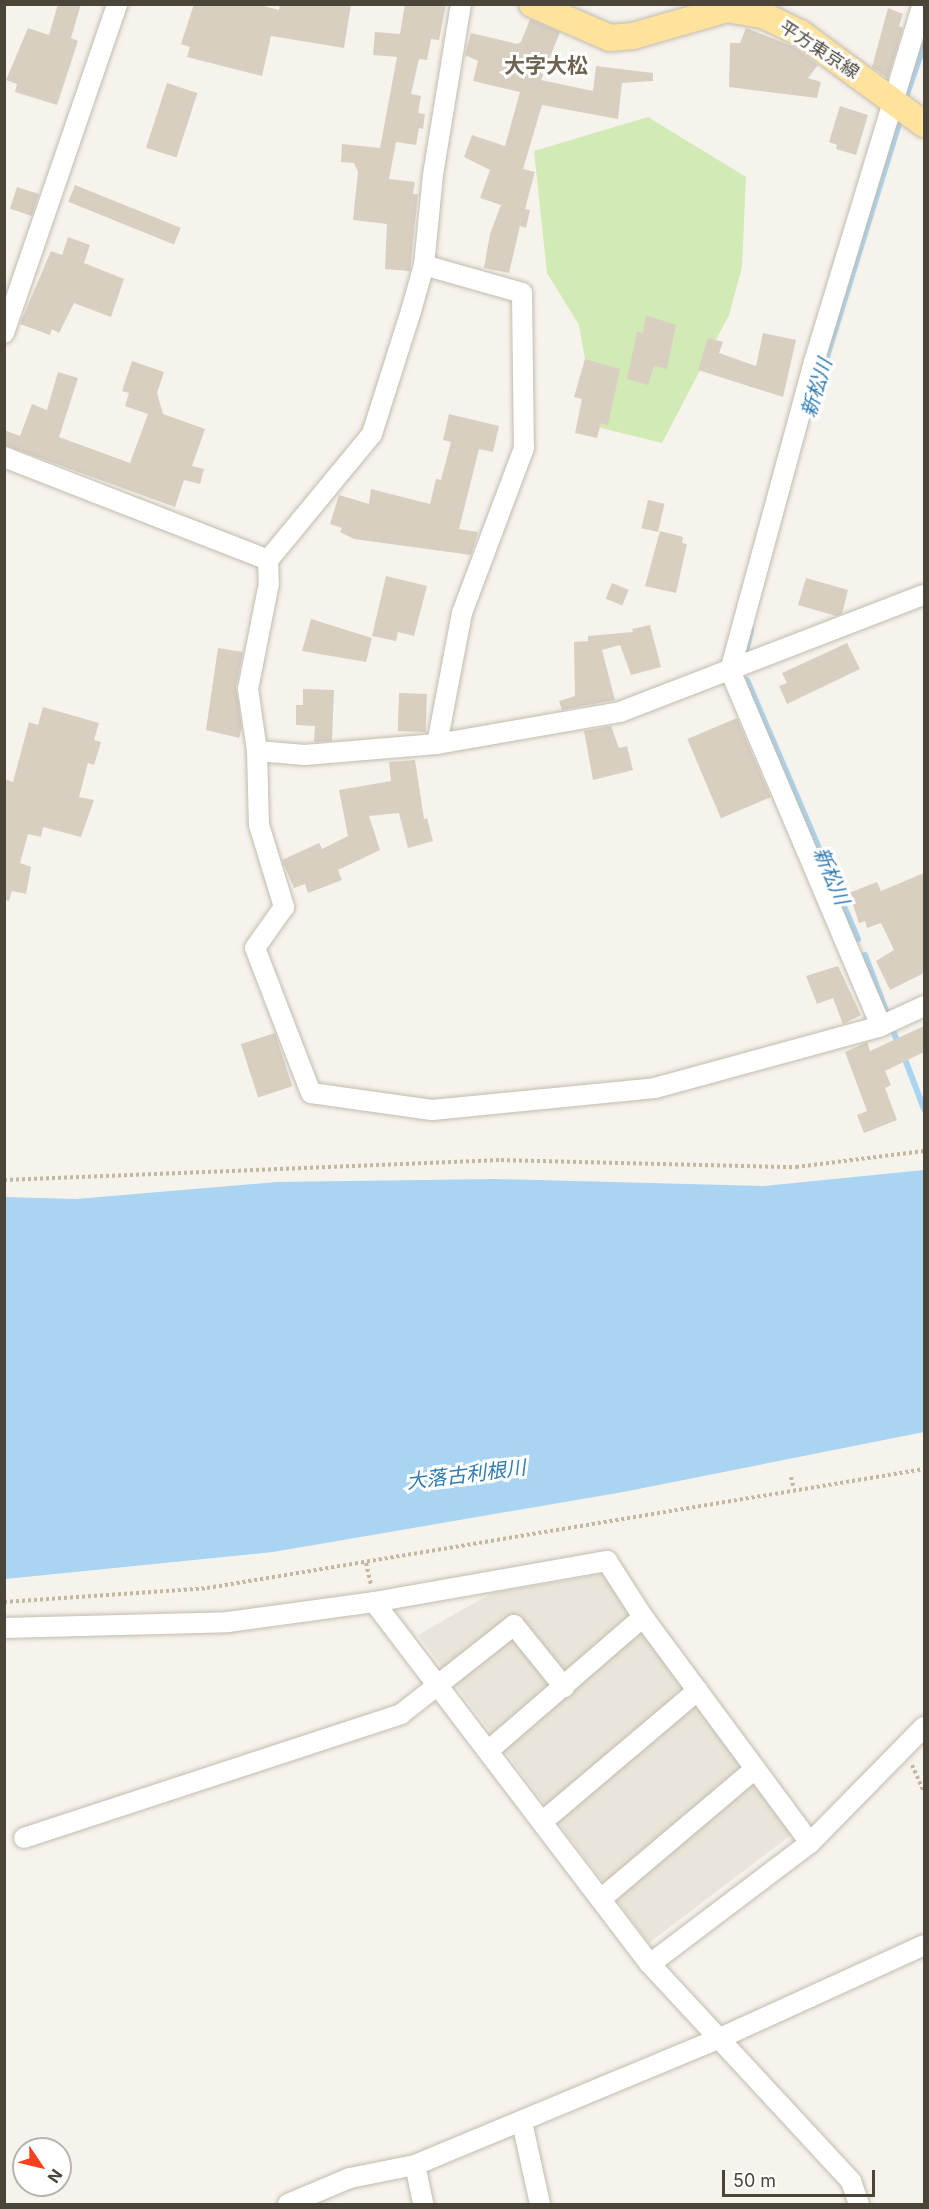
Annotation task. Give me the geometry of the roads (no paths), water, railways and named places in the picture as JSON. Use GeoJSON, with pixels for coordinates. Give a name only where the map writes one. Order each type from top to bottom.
{"type":"FeatureCollection","features":[{"type":"Feature","properties":{"kind":"main road","name":"平方東京線"},"geometry":{"type":"LineString","coordinates":[[532,4],[610,38],[633,36],[727,9],[765,16],[800,33],[924,124]]}},
{"type":"Feature","properties":{"kind":"street"},"geometry":{"type":"LineString","coordinates":[[4,333],[117,4]]}},
{"type":"Feature","properties":{"kind":"street"},"geometry":{"type":"LineString","coordinates":[[461,4],[432,175],[424,265],[372,434],[268,560],[269,583],[248,689],[257,751],[259,825],[284,907],[255,948],[311,1093],[432,1110],[655,1088],[881,1026],[924,1006]]}},
{"type":"Feature","properties":{"kind":"street"},"geometry":{"type":"LineString","coordinates":[[881,1026],[730,671],[814,362],[896,103],[923,4]]}},
{"type":"Feature","properties":{"kind":"street"},"geometry":{"type":"LineString","coordinates":[[424,265],[522,293],[524,448],[462,613],[437,744]]}},
{"type":"Feature","properties":{"kind":"street"},"geometry":{"type":"LineString","coordinates":[[4,457],[268,560]]}},
{"type":"Feature","properties":{"kind":"street"},"geometry":{"type":"LineString","coordinates":[[257,751],[305,755],[437,744],[620,712],[924,595]]}},
{"type":"Feature","properties":{"kind":"street"},"geometry":{"type":"LineString","coordinates":[[4,1628],[228,1623],[375,1602],[607,1561],[643,1617],[810,1843]]}},
{"type":"Feature","properties":{"kind":"street"},"geometry":{"type":"LineString","coordinates":[[375,1602],[650,1964],[850,2181],[859,2205]]}},
{"type":"Feature","properties":{"kind":"street"},"geometry":{"type":"LineString","coordinates":[[488,1751],[643,1617]]}},
{"type":"Feature","properties":{"kind":"street"},"geometry":{"type":"LineString","coordinates":[[24,1838],[401,1714],[439,1687],[514,1625],[564,1687]]}},
{"type":"Feature","properties":{"kind":"street"},"geometry":{"type":"LineString","coordinates":[[542,1822],[698,1690]]}},
{"type":"Feature","properties":{"kind":"street"},"geometry":{"type":"LineString","coordinates":[[650,1964],[810,1843],[904,1751],[924,1727]]}},
{"type":"Feature","properties":{"kind":"street"},"geometry":{"type":"LineString","coordinates":[[601,1899],[755,1769]]}},
{"type":"Feature","properties":{"kind":"street"},"geometry":{"type":"LineString","coordinates":[[288,2205],[350,2178],[415,2165],[522,2122],[718,2039],[924,1945]]}},
{"type":"Feature","properties":{"kind":"street"},"geometry":{"type":"LineString","coordinates":[[522,2122],[540,2205]]}},
{"type":"Feature","properties":{"kind":"street"},"geometry":{"type":"LineString","coordinates":[[415,2165],[423,2205]]}},
{"type":"Feature","properties":{"kind":"water","name":"大落古利根川"},"geometry":{"type":"Polygon","coordinates":[[[924,1170],[924,1432],[623,1492],[273,1552],[5,1579],[5,1197],[76,1199],[277,1182],[495,1179],[764,1186],[924,1170]]]}},
{"type":"Feature","properties":{"kind":"waterway","name":"新松川"},"geometry":{"type":"LineString","coordinates":[[906,97],[924,45]]}},
{"type":"Feature","properties":{"kind":"waterway","name":"新松川"},"geometry":{"type":"LineString","coordinates":[[815,395],[899,123]]}},
{"type":"Feature","properties":{"kind":"waterway","name":"新松川"},"geometry":{"type":"LineString","coordinates":[[745,656],[751,630]]}},
{"type":"Feature","properties":{"kind":"waterway","name":"新松川"},"geometry":{"type":"LineString","coordinates":[[747,680],[858,939]]}},
{"type":"Feature","properties":{"kind":"waterway","name":"新松川"},"geometry":{"type":"LineString","coordinates":[[865,955],[886,1011]]}},
{"type":"Feature","properties":{"kind":"waterway","name":"新松川"},"geometry":{"type":"LineString","coordinates":[[892,1029],[899,1045]]}},
{"type":"Feature","properties":{"kind":"waterway","name":"新松川"},"geometry":{"type":"LineString","coordinates":[[903,1054],[924,1109]]}},
{"type":"Feature","properties":{"kind":"district","name":"大字大松"},"geometry":{"type":"Point","coordinates":[546,66]}}]}
